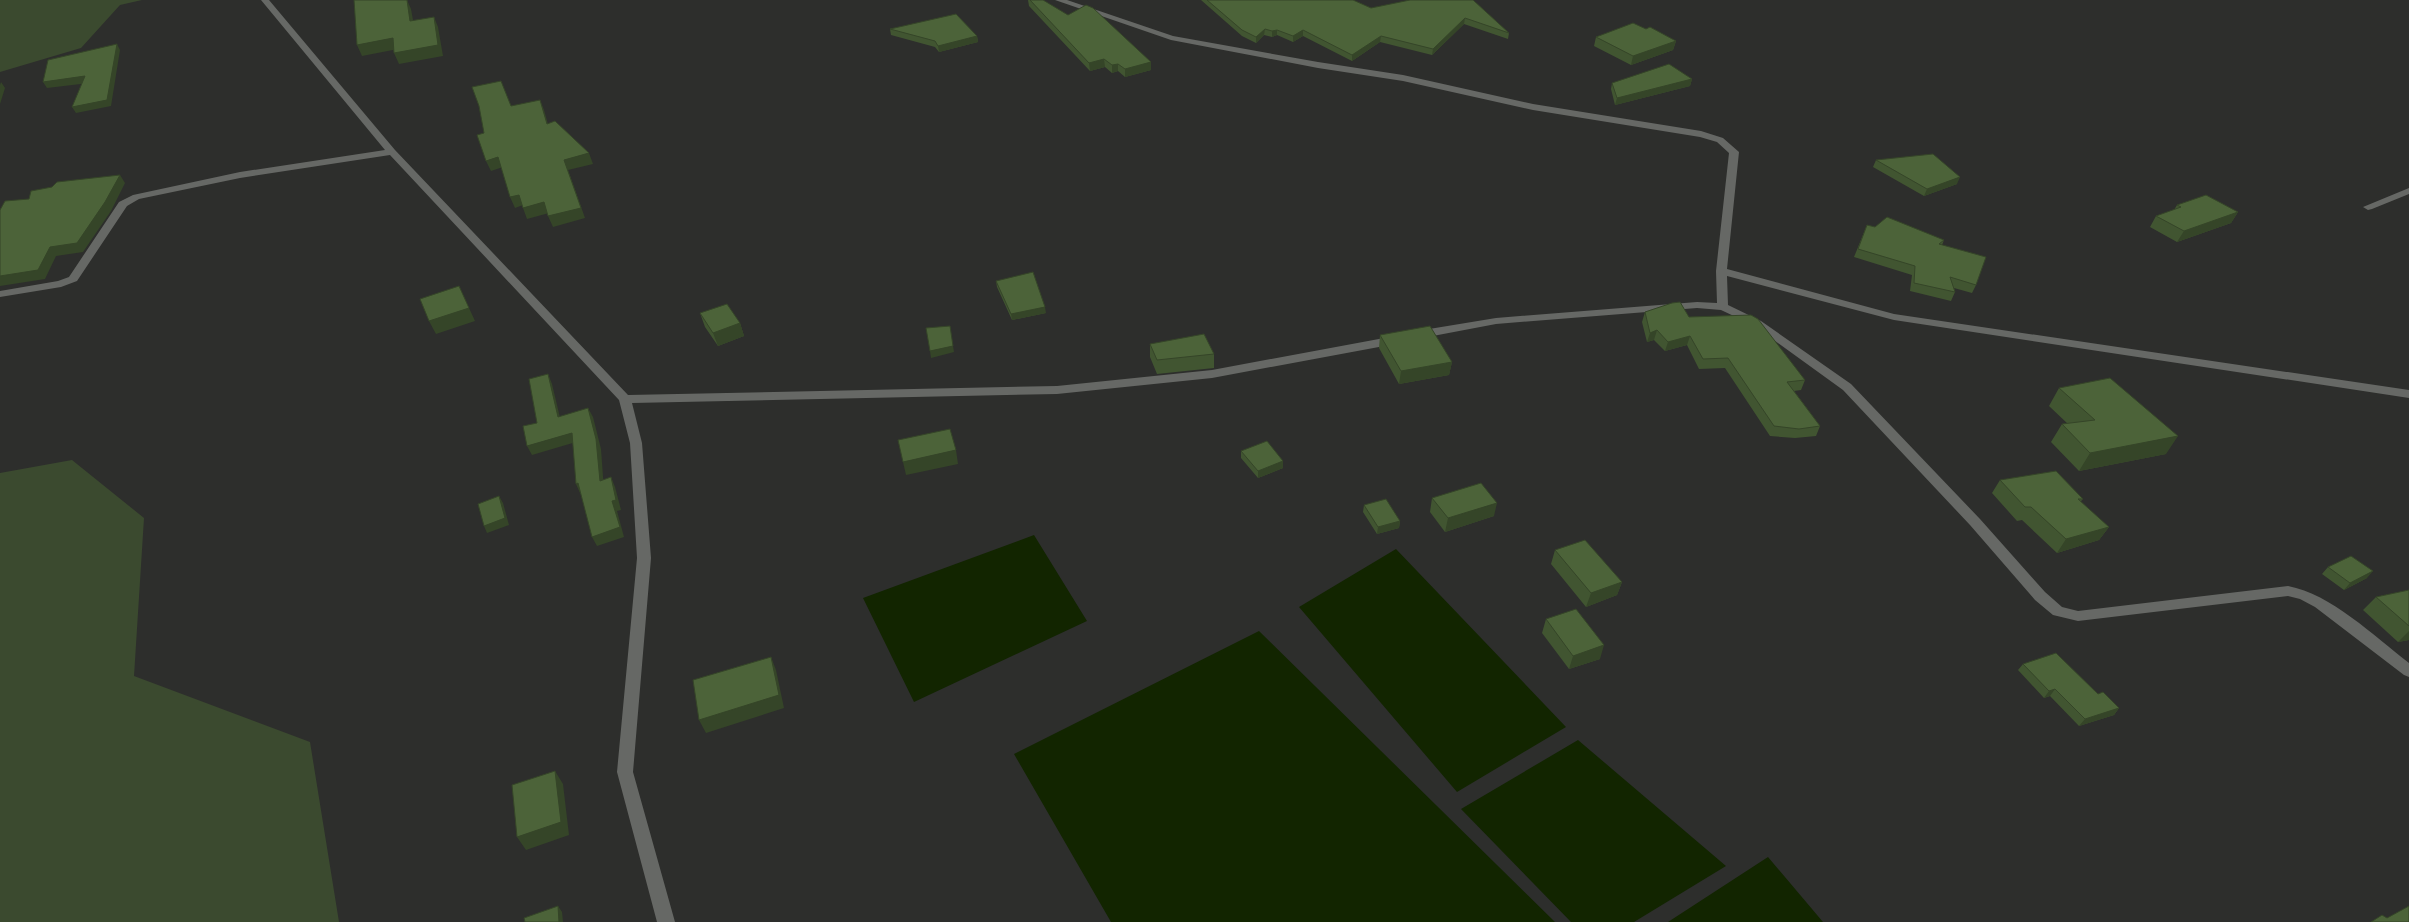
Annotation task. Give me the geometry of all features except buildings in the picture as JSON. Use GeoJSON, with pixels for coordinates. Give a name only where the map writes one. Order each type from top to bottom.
{"type":"FeatureCollection","features":[{"type":"Feature","properties":{"kind":"street"},"geometry":{"type":"LineString","coordinates":[[265,0],[392,152],[625,399],[636,443],[644,558],[625,772],[666,922]]}},
{"type":"Feature","properties":{"kind":"street"},"geometry":{"type":"LineString","coordinates":[[1059,0],[1170,38],[1318,65],[1403,78],[1533,107],[1701,134],[1720,140],[1734,152],[1721,271],[1724,307]]}},
{"type":"Feature","properties":{"kind":"street"},"geometry":{"type":"LineString","coordinates":[[0,294],[61,284],[72,279],[123,204],[136,197],[240,175],[392,152]]}},
{"type":"Feature","properties":{"kind":"street"},"geometry":{"type":"LineString","coordinates":[[2368,207],[2409,191]]}},
{"type":"Feature","properties":{"kind":"street"},"geometry":{"type":"LineString","coordinates":[[1721,271],[1894,317],[2409,394]]}},
{"type":"Feature","properties":{"kind":"street"},"geometry":{"type":"LineString","coordinates":[[625,399],[1057,390],[1212,374],[1496,321],[1697,305],[1724,307],[1758,323],[1847,387],[1975,522],[2040,596],[2058,611],[2078,616],[2288,591],[2296,592],[2320,603],[2409,671]]}},
{"type":"Feature","properties":{"kind":"shaded area"},"geometry":{"type":"Polygon","coordinates":[[[0,0],[142,0],[120,5],[81,48],[0,72],[0,0]]]}},
{"type":"Feature","properties":{"kind":"shaded area"},"geometry":{"type":"Polygon","coordinates":[[[72,460],[144,518],[134,676],[310,742],[339,922],[0,922],[0,473],[72,460]]]}},
{"type":"Feature","properties":{"kind":"shaded area"},"geometry":{"type":"Polygon","coordinates":[[[1034,535],[1087,621],[914,702],[863,598],[1034,535]]]}},
{"type":"Feature","properties":{"kind":"shaded area"},"geometry":{"type":"Polygon","coordinates":[[[1396,549],[1566,727],[1457,792],[1299,607],[1396,549]]]}},
{"type":"Feature","properties":{"kind":"shaded area"},"geometry":{"type":"Polygon","coordinates":[[[1259,631],[1555,922],[1111,922],[1014,754],[1259,631]]]}},
{"type":"Feature","properties":{"kind":"shaded area"},"geometry":{"type":"Polygon","coordinates":[[[1578,740],[1726,866],[1634,922],[1571,922],[1461,809],[1578,740]]]}},
{"type":"Feature","properties":{"kind":"shaded area"},"geometry":{"type":"Polygon","coordinates":[[[1768,857],[1823,922],[1668,922],[1768,857]]]}}]}
